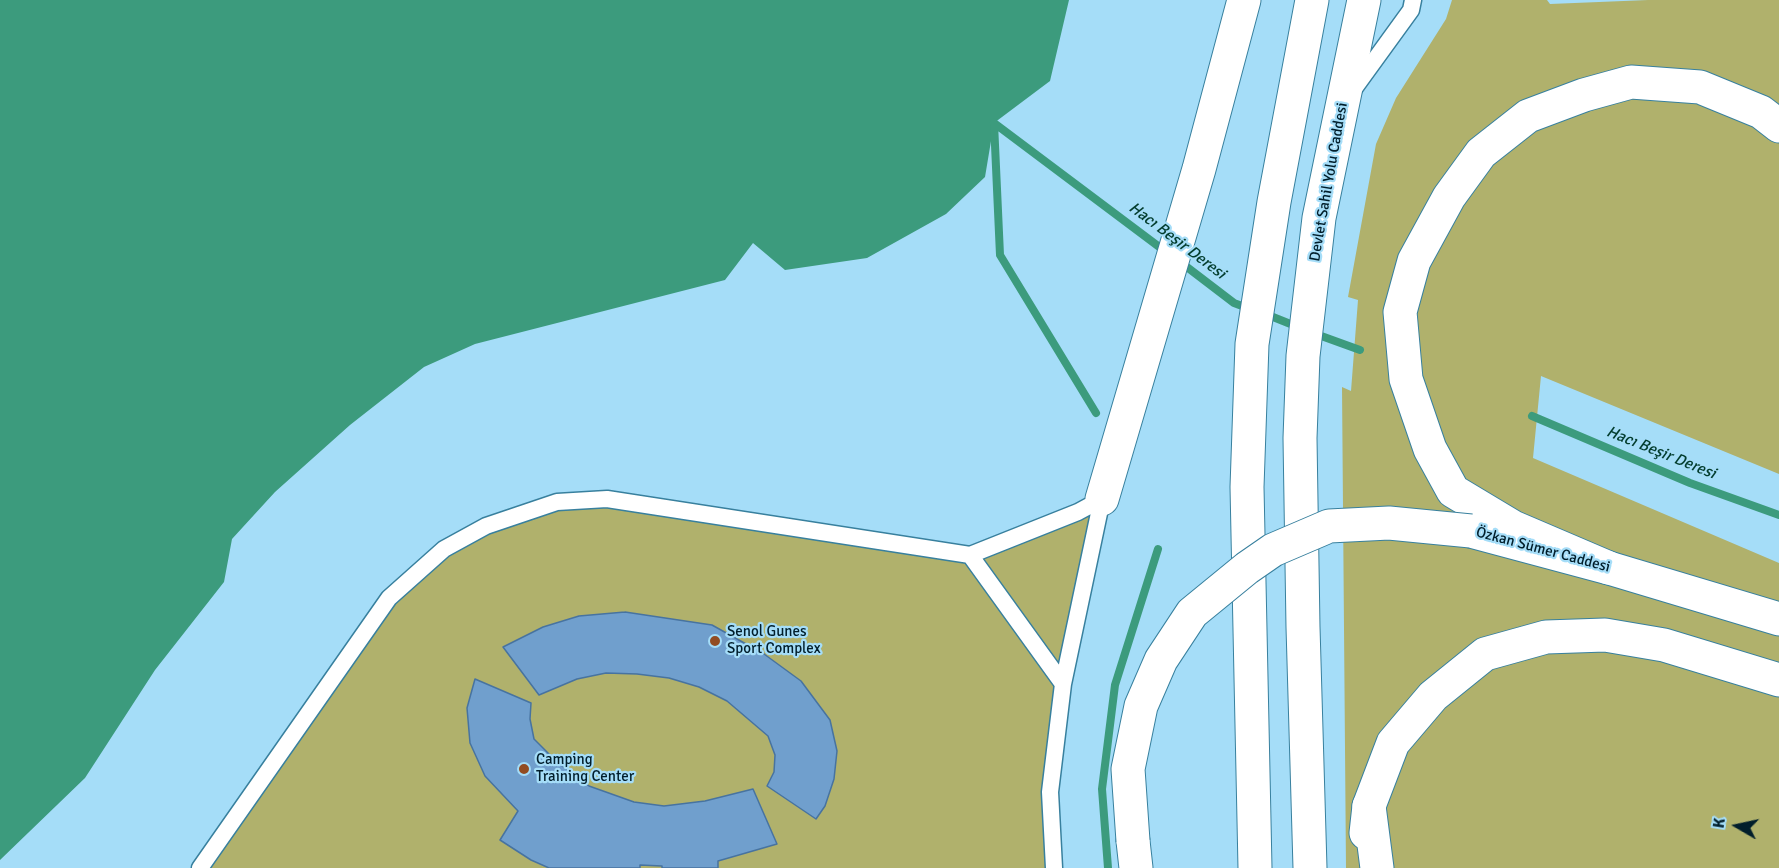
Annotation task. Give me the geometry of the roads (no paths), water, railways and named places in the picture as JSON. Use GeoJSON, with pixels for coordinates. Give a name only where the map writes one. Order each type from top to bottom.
{"type":"FeatureCollection","features":[{"type":"Feature","properties":{"kind":"main road"},"geometry":{"type":"LineString","coordinates":[[1102,499],[1200,170],[1244,0]]}},
{"type":"Feature","properties":{"kind":"main road"},"geometry":{"type":"LineString","coordinates":[[1255,868],[1246,487],[1252,344],[1274,202],[1312,0]]}},
{"type":"Feature","properties":{"kind":"main road","name":"Devlet Sahil Yolu Caddesi"},"geometry":{"type":"LineString","coordinates":[[1310,868],[1300,438],[1303,356],[1319,218],[1364,0]]}},
{"type":"Feature","properties":{"kind":"main road"},"geometry":{"type":"LineString","coordinates":[[1609,568],[1513,527],[1453,491],[1430,449],[1406,379],[1400,312],[1413,261],[1449,197],[1481,153],[1528,116],[1584,94],[1631,82],[1700,87],[1761,112],[1779,126]]}},
{"type":"Feature","properties":{"kind":"main road","name":"Özkan Sümer Caddesi"},"geometry":{"type":"LineString","coordinates":[[1134,855],[1128,769],[1141,706],[1161,660],[1192,614],[1247,568],[1273,550],[1329,526],[1389,523],[1471,531],[1609,568],[1767,615]]}},
{"type":"Feature","properties":{"kind":"main road"},"geometry":{"type":"LineString","coordinates":[[1363,868],[1369,806],[1393,743],[1433,696],[1485,654],[1546,637],[1605,635],[1664,645],[1779,680]]}},
{"type":"Feature","properties":{"kind":"main road"},"geometry":{"type":"LineString","coordinates":[[1369,806],[1377,868]]}},
{"type":"Feature","properties":{"kind":"lane"},"geometry":{"type":"LineString","coordinates":[[1342,105],[1411,10],[1413,0]]}},
{"type":"Feature","properties":{"kind":"lane"},"geometry":{"type":"LineString","coordinates":[[200,868],[389,598],[444,549],[486,525],[556,502],[607,499],[970,555],[1078,512],[1102,499]]}},
{"type":"Feature","properties":{"kind":"lane"},"geometry":{"type":"LineString","coordinates":[[1054,868],[1050,792],[1063,684],[1102,499]]}},
{"type":"Feature","properties":{"kind":"lane"},"geometry":{"type":"LineString","coordinates":[[970,555],[1063,684]]}},
{"type":"Feature","properties":{"kind":"waterway","name":"Hacı Beşir Deresi"},"geometry":{"type":"LineString","coordinates":[[994,123],[1166,252]]}},
{"type":"Feature","properties":{"kind":"waterway"},"geometry":{"type":"LineString","coordinates":[[994,123],[1000,255],[1096,413]]}},
{"type":"Feature","properties":{"kind":"waterway","name":"Hacı Beşir Deresi"},"geometry":{"type":"LineString","coordinates":[[1179,261],[1234,303],[1250,309]]}},
{"type":"Feature","properties":{"kind":"waterway","name":"Hacı Beşir Deresi"},"geometry":{"type":"LineString","coordinates":[[1263,313],[1298,327]]}},
{"type":"Feature","properties":{"kind":"waterway","name":"Hacı Beşir Deresi"},"geometry":{"type":"LineString","coordinates":[[1313,333],[1360,350]]}},
{"type":"Feature","properties":{"kind":"waterway","name":"Hacı Beşir Deresi"},"geometry":{"type":"LineString","coordinates":[[1532,416],[1690,483],[1779,515]]}},
{"type":"Feature","properties":{"kind":"waterway"},"geometry":{"type":"LineString","coordinates":[[1108,868],[1102,789],[1115,685],[1158,549]]}},
{"type":"Feature","properties":{"kind":"place","name":"Senol Gunes Sport Complex"},"geometry":{"type":"Point","coordinates":[715,641]}},
{"type":"Feature","properties":{"kind":"place","name":"Camping Training Center"},"geometry":{"type":"Point","coordinates":[524,769]}}]}
